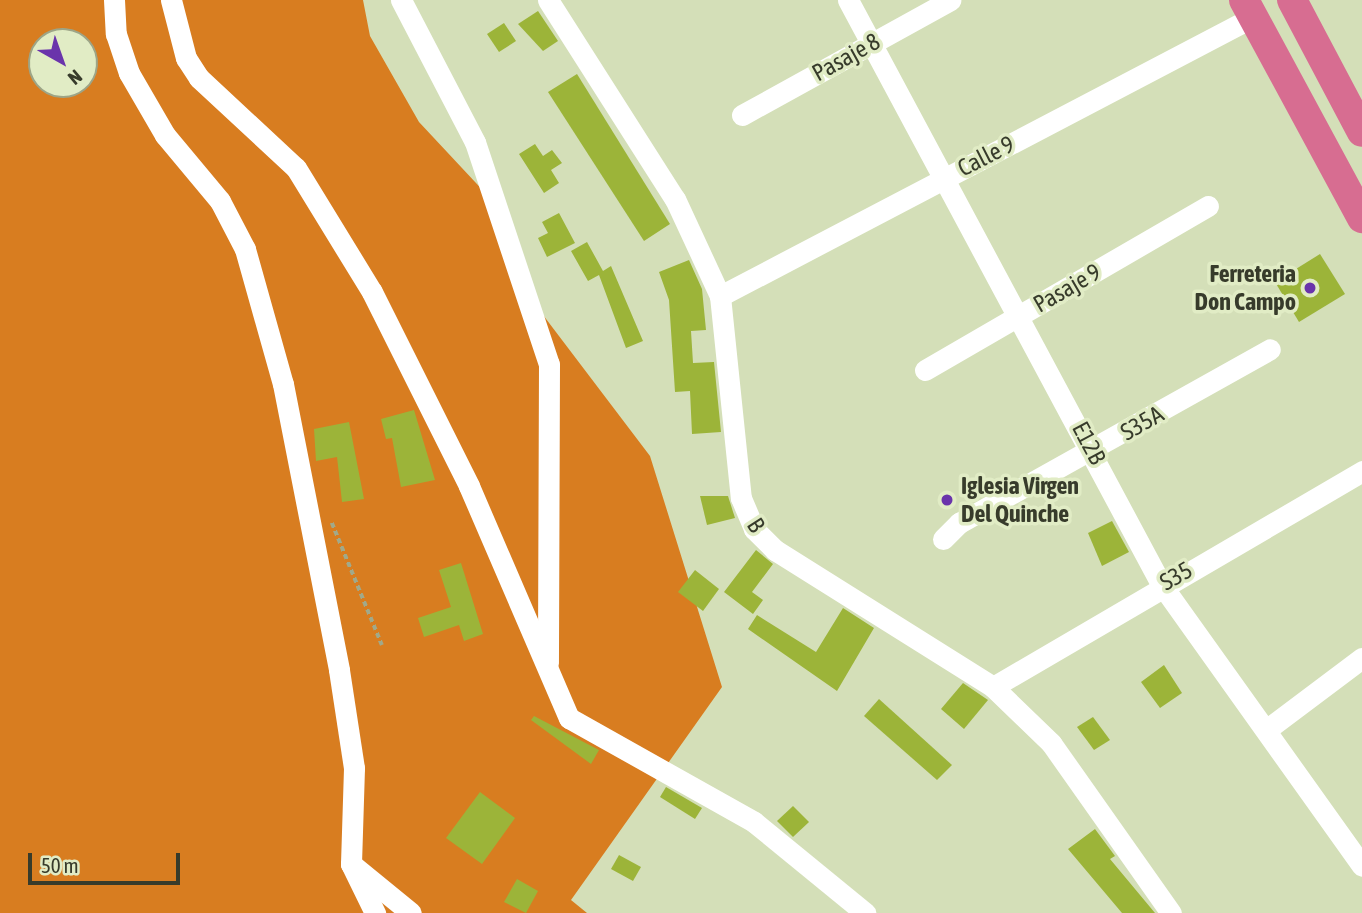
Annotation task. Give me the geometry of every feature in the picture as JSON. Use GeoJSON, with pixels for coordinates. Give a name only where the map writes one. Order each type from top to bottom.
{"type":"FeatureCollection","features":[{"type":"Feature","properties":{"kind":"highway"},"geometry":{"type":"LineString","coordinates":[[1292,0],[1362,132]]}},
{"type":"Feature","properties":{"kind":"highway"},"geometry":{"type":"LineString","coordinates":[[1248,8],[1362,218]]}},
{"type":"Feature","properties":{"kind":"street"},"geometry":{"type":"LineString","coordinates":[[114,0],[116,34],[128,73],[165,135],[220,201],[245,249],[283,384],[354,768],[351,864],[375,913]]}},
{"type":"Feature","properties":{"kind":"street"},"geometry":{"type":"LineString","coordinates":[[171,0],[186,58],[199,78],[319,197],[423,390],[569,718],[754,821],[865,913]]}},
{"type":"Feature","properties":{"kind":"street"},"geometry":{"type":"LineString","coordinates":[[401,0],[475,142],[549,364],[548,666]]}},
{"type":"Feature","properties":{"kind":"street","name":"B"},"geometry":{"type":"LineString","coordinates":[[548,0],[676,199],[720,296],[741,498],[754,529],[775,550],[993,687],[1051,743],[1171,913]]}},
{"type":"Feature","properties":{"kind":"street","name":"E12B"},"geometry":{"type":"LineString","coordinates":[[848,0],[1094,451],[1161,584],[1360,858]]}},
{"type":"Feature","properties":{"kind":"street","name":"Pasaje 8"},"geometry":{"type":"LineString","coordinates":[[742,115],[950,0]]}},
{"type":"Feature","properties":{"kind":"street","name":"Calle 9"},"geometry":{"type":"LineString","coordinates":[[720,296],[945,177],[1248,8]]}},
{"type":"Feature","properties":{"kind":"street","name":"Pasaje 9"},"geometry":{"type":"LineString","coordinates":[[925,370],[1209,206]]}},
{"type":"Feature","properties":{"kind":"street","name":"S35A"},"geometry":{"type":"LineString","coordinates":[[943,539],[959,523],[1094,451],[1270,349]]}},
{"type":"Feature","properties":{"kind":"street","name":"S35"},"geometry":{"type":"LineString","coordinates":[[993,687],[1161,584],[1362,471]]}},
{"type":"Feature","properties":{"kind":"street"},"geometry":{"type":"LineString","coordinates":[[1266,730],[1362,659]]}},
{"type":"Feature","properties":{"kind":"street"},"geometry":{"type":"LineString","coordinates":[[351,864],[411,913]]}},
{"type":"Feature","properties":{"kind":"path"},"geometry":{"type":"LineString","coordinates":[[327,513],[382,645]]}},
{"type":"Feature","properties":{"kind":"shaded area"},"geometry":{"type":"Polygon","coordinates":[[[0,0],[363,0],[370,36],[419,122],[490,198],[540,311],[650,456],[722,687],[571,900],[587,913],[0,913],[0,0]]]}},
{"type":"Feature","properties":{"kind":"building"},"geometry":{"type":"Polygon","coordinates":[[[538,11],[558,41],[543,51],[518,24],[538,11]]]}},
{"type":"Feature","properties":{"kind":"building"},"geometry":{"type":"Polygon","coordinates":[[[504,23],[516,41],[499,52],[487,34],[504,23]]]}},
{"type":"Feature","properties":{"kind":"building"},"geometry":{"type":"Polygon","coordinates":[[[577,74],[670,224],[644,241],[548,92],[577,74]]]}},
{"type":"Feature","properties":{"kind":"building"},"geometry":{"type":"Polygon","coordinates":[[[535,144],[543,156],[552,150],[562,163],[551,170],[559,183],[544,193],[519,154],[535,144]]]}},
{"type":"Feature","properties":{"kind":"building"},"geometry":{"type":"Polygon","coordinates":[[[559,213],[575,243],[547,257],[538,238],[548,233],[542,222],[559,213]]]}},
{"type":"Feature","properties":{"kind":"building"},"geometry":{"type":"Polygon","coordinates":[[[587,242],[603,271],[611,266],[643,341],[626,348],[599,275],[588,281],[571,251],[587,242]]]}},
{"type":"Feature","properties":{"kind":"building","name":"Ferreteria Don Campo"},"geometry":{"type":"Polygon","coordinates":[[[1320,254],[1345,294],[1299,322],[1275,282],[1320,254]]]}},
{"type":"Feature","properties":{"kind":"building"},"geometry":{"type":"Polygon","coordinates":[[[689,260],[702,289],[706,330],[691,331],[693,363],[714,362],[721,432],[692,434],[690,391],[675,392],[669,300],[659,272],[689,260]]]}},
{"type":"Feature","properties":{"kind":"building"},"geometry":{"type":"Polygon","coordinates":[[[414,410],[435,480],[401,487],[392,438],[386,439],[381,419],[414,410]]]}},
{"type":"Feature","properties":{"kind":"building"},"geometry":{"type":"Polygon","coordinates":[[[349,422],[364,499],[342,502],[337,457],[316,461],[314,429],[349,422]]]}},
{"type":"Feature","properties":{"kind":"building"},"geometry":{"type":"Polygon","coordinates":[[[700,496],[728,496],[735,518],[707,525],[700,496]]]}},
{"type":"Feature","properties":{"kind":"building"},"geometry":{"type":"Polygon","coordinates":[[[1112,521],[1129,552],[1102,566],[1088,533],[1112,521]]]}},
{"type":"Feature","properties":{"kind":"building"},"geometry":{"type":"Polygon","coordinates":[[[756,550],[773,564],[752,592],[763,600],[753,614],[724,592],[756,550]]]}},
{"type":"Feature","properties":{"kind":"building"},"geometry":{"type":"Polygon","coordinates":[[[461,563],[483,634],[464,641],[459,625],[424,637],[418,618],[451,607],[439,570],[461,563]]]}},
{"type":"Feature","properties":{"kind":"building"},"geometry":{"type":"Polygon","coordinates":[[[695,570],[719,589],[703,611],[678,592],[695,570]]]}},
{"type":"Feature","properties":{"kind":"building"},"geometry":{"type":"Polygon","coordinates":[[[843,608],[874,628],[837,691],[748,629],[757,615],[816,652],[843,608]]]}},
{"type":"Feature","properties":{"kind":"building"},"geometry":{"type":"Polygon","coordinates":[[[1164,665],[1182,693],[1160,708],[1141,682],[1164,665]]]}},
{"type":"Feature","properties":{"kind":"building"},"geometry":{"type":"Polygon","coordinates":[[[963,683],[988,700],[964,729],[941,709],[963,683]]]}},
{"type":"Feature","properties":{"kind":"building"},"geometry":{"type":"Polygon","coordinates":[[[879,699],[952,765],[937,780],[864,716],[879,699]]]}},
{"type":"Feature","properties":{"kind":"building"},"geometry":{"type":"Polygon","coordinates":[[[534,716],[599,750],[591,764],[531,720],[534,716]]]}},
{"type":"Feature","properties":{"kind":"building"},"geometry":{"type":"Polygon","coordinates":[[[1093,717],[1110,740],[1094,750],[1077,727],[1093,717]]]}},
{"type":"Feature","properties":{"kind":"building"},"geometry":{"type":"Polygon","coordinates":[[[666,787],[702,808],[695,819],[660,797],[666,787]]]}},
{"type":"Feature","properties":{"kind":"building"},"geometry":{"type":"Polygon","coordinates":[[[480,792],[515,818],[482,864],[446,838],[480,792]]]}},
{"type":"Feature","properties":{"kind":"building"},"geometry":{"type":"Polygon","coordinates":[[[793,806],[809,822],[793,837],[777,821],[793,806]]]}},
{"type":"Feature","properties":{"kind":"building"},"geometry":{"type":"Polygon","coordinates":[[[1095,829],[1115,856],[1110,859],[1155,913],[1122,913],[1068,849],[1095,829]]]}},
{"type":"Feature","properties":{"kind":"building"},"geometry":{"type":"Polygon","coordinates":[[[619,855],[641,867],[633,881],[611,869],[619,855]]]}},
{"type":"Feature","properties":{"kind":"building"},"geometry":{"type":"Polygon","coordinates":[[[517,879],[538,891],[526,913],[504,902],[517,879]]]}},
{"type":"Feature","properties":{"kind":"place","name":"Ferreteria Don Campo"},"geometry":{"type":"Point","coordinates":[1310,288]}},
{"type":"Feature","properties":{"kind":"place","name":"Iglesia Virgen Del Quinche"},"geometry":{"type":"Point","coordinates":[947,500]}}]}
